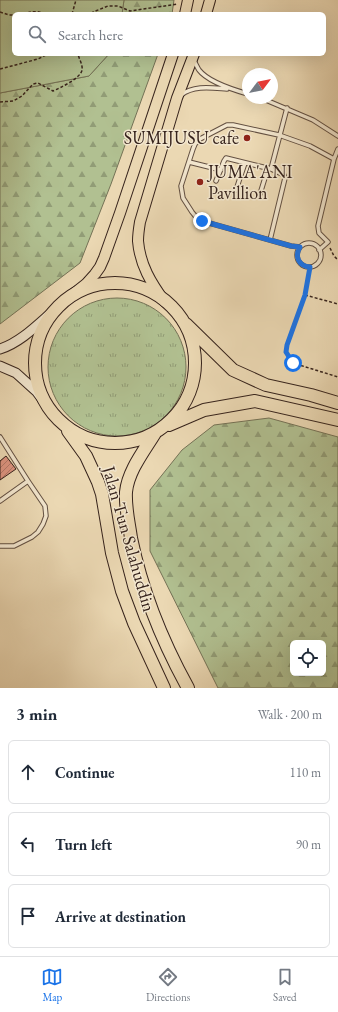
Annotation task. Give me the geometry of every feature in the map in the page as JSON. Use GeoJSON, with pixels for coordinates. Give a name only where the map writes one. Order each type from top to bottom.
{"type":"FeatureCollection","features":[{"type":"Feature","properties":{"kind":"highway"},"geometry":{"type":"LineString","coordinates":[[338,403],[311,395],[266,385],[233,370],[165,302],[154,294],[129,285],[103,284],[90,287],[67,299],[50,317],[41,333],[37,345],[35,370],[39,389],[44,400],[51,411],[64,425],[85,438],[97,441],[109,443],[133,441],[204,410],[255,401],[338,420]]}},
{"type":"Feature","properties":{"kind":"highway"},"geometry":{"type":"LineString","coordinates":[[158,430],[171,420],[180,409],[187,397],[193,377],[193,350],[187,330],[180,318]]}},
{"type":"Feature","properties":{"kind":"highway","name":"Jalan Tun Salahuddin"},"geometry":{"type":"LineString","coordinates":[[64,425],[86,456],[98,482],[102,494],[112,553],[122,591],[134,623],[164,688]]}},
{"type":"Feature","properties":{"kind":"highway","name":"Jalan Tun Salahuddin"},"geometry":{"type":"LineString","coordinates":[[158,430],[135,465],[129,479],[126,492],[127,514],[135,559],[150,608],[162,638],[188,688]]}},
{"type":"Feature","properties":{"kind":"main road"},"geometry":{"type":"LineString","coordinates":[[207,12],[210,0]]}},
{"type":"Feature","properties":{"kind":"main road"},"geometry":{"type":"LineString","coordinates":[[185,12],[188,1]]}},
{"type":"Feature","properties":{"kind":"main road"},"geometry":{"type":"LineString","coordinates":[[67,299],[86,284],[100,267],[104,258],[172,56]]}},
{"type":"Feature","properties":{"kind":"main road"},"geometry":{"type":"LineString","coordinates":[[165,302],[153,286],[145,270],[138,239],[140,222],[177,98],[194,56]]}},
{"type":"Feature","properties":{"kind":"street"},"geometry":{"type":"LineString","coordinates":[[0,349],[19,339],[58,307]]}},
{"type":"Feature","properties":{"kind":"street"},"geometry":{"type":"LineString","coordinates":[[0,366],[16,373],[37,392],[51,411]]}},
{"type":"Feature","properties":{"kind":"lane"},"geometry":{"type":"LineString","coordinates":[[194,56],[199,70],[205,76],[228,89]]}},
{"type":"Feature","properties":{"kind":"lane"},"geometry":{"type":"LineString","coordinates":[[177,98],[194,89],[205,88],[228,89],[242,92]]}},
{"type":"Feature","properties":{"kind":"lane"},"geometry":{"type":"LineString","coordinates":[[277,104],[313,120],[338,136]]}},
{"type":"Feature","properties":{"kind":"lane"},"geometry":{"type":"LineString","coordinates":[[260,194],[287,108]]}},
{"type":"Feature","properties":{"kind":"lane"},"geometry":{"type":"LineString","coordinates":[[300,247],[297,255],[299,262],[306,267],[310,267],[314,266],[319,261],[319,250],[314,245],[306,244],[300,247],[270,240],[202,221],[196,217],[183,198],[181,186],[195,144],[200,139],[227,125],[233,125],[279,135],[310,146],[334,159]]}},
{"type":"Feature","properties":{"kind":"lane"},"geometry":{"type":"LineString","coordinates":[[319,250],[328,242],[319,233],[318,226],[334,159],[338,150]]}},
{"type":"Feature","properties":{"kind":"lane"},"geometry":{"type":"LineString","coordinates":[[216,181],[226,158],[269,169],[284,175],[285,178],[270,240]]}},
{"type":"Feature","properties":{"kind":"lane"},"geometry":{"type":"LineString","coordinates":[[189,162],[221,170]]}},
{"type":"Feature","properties":{"kind":"lane"},"geometry":{"type":"LineString","coordinates":[[236,190],[245,163]]}},
{"type":"Feature","properties":{"kind":"lane"},"geometry":{"type":"LineString","coordinates":[[0,437],[45,506],[46,516],[38,532],[32,537],[14,546],[0,546]]}},
{"type":"Feature","properties":{"kind":"lane"},"geometry":{"type":"LineString","coordinates":[[0,501],[28,480]]}},
{"type":"Feature","properties":{"kind":"path"},"geometry":{"type":"LineString","coordinates":[[73,12],[76,0]]}},
{"type":"Feature","properties":{"kind":"path"},"geometry":{"type":"LineString","coordinates":[[93,12],[108,6],[118,6],[130,11],[188,1]]}},
{"type":"Feature","properties":{"kind":"path"},"geometry":{"type":"LineString","coordinates":[[0,12],[12,15]]}},
{"type":"Feature","properties":{"kind":"path"},"geometry":{"type":"LineString","coordinates":[[0,69],[44,56]]}},
{"type":"Feature","properties":{"kind":"path"},"geometry":{"type":"LineString","coordinates":[[0,102],[13,101],[22,96],[33,84],[38,83],[53,91],[76,79],[82,71],[79,56]]}},
{"type":"Feature","properties":{"kind":"path"},"geometry":{"type":"LineString","coordinates":[[328,242],[334,256],[338,260]]}},
{"type":"Feature","properties":{"kind":"path"},"geometry":{"type":"LineString","coordinates":[[310,267],[305,295],[287,345],[286,352],[293,363],[338,377]]}},
{"type":"Feature","properties":{"kind":"path"},"geometry":{"type":"LineString","coordinates":[[305,295],[338,304]]}},
{"type":"Feature","properties":{"kind":"green space"},"geometry":{"type":"Polygon","coordinates":[[[0,0],[124,0],[122,12],[12,12],[12,56],[107,56],[89,76],[0,93],[0,0]]]}},
{"type":"Feature","properties":{"kind":"green space"},"geometry":{"type":"Polygon","coordinates":[[[124,0],[174,0],[172,12],[122,12],[124,0]]]}},
{"type":"Feature","properties":{"kind":"green space"},"geometry":{"type":"Polygon","coordinates":[[[107,56],[157,56],[111,184],[80,263],[0,324],[0,93],[89,76],[107,56]]]}},
{"type":"Feature","properties":{"kind":"green space"},"geometry":{"type":"Polygon","coordinates":[[[117,298],[143,303],[166,318],[181,341],[186,367],[181,393],[166,416],[143,431],[117,436],[91,431],[68,416],[53,393],[48,367],[53,341],[68,318],[91,303],[117,298]]]}},
{"type":"Feature","properties":{"kind":"green space"},"geometry":{"type":"Polygon","coordinates":[[[269,418],[338,437],[338,688],[218,688],[150,551],[150,490],[182,450],[214,425],[269,418]]]}},
{"type":"Feature","properties":{"kind":"building"},"geometry":{"type":"Polygon","coordinates":[[[6,456],[16,469],[0,480],[0,461],[6,456]]]}},
{"type":"Feature","properties":{"kind":"place","name":"SUMIJUSU cafe"},"geometry":{"type":"Point","coordinates":[247,138]}},
{"type":"Feature","properties":{"kind":"place","name":"JUMA'ANI Pavillion"},"geometry":{"type":"Point","coordinates":[200,182]}},
{"type":"Feature","properties":{"kind":"route"},"geometry":{"type":"LineString","coordinates":[[202,221],[291,246],[300,247],[297,255],[299,262],[306,267],[310,267],[305,295],[287,345],[286,352],[293,363]]}}]}
